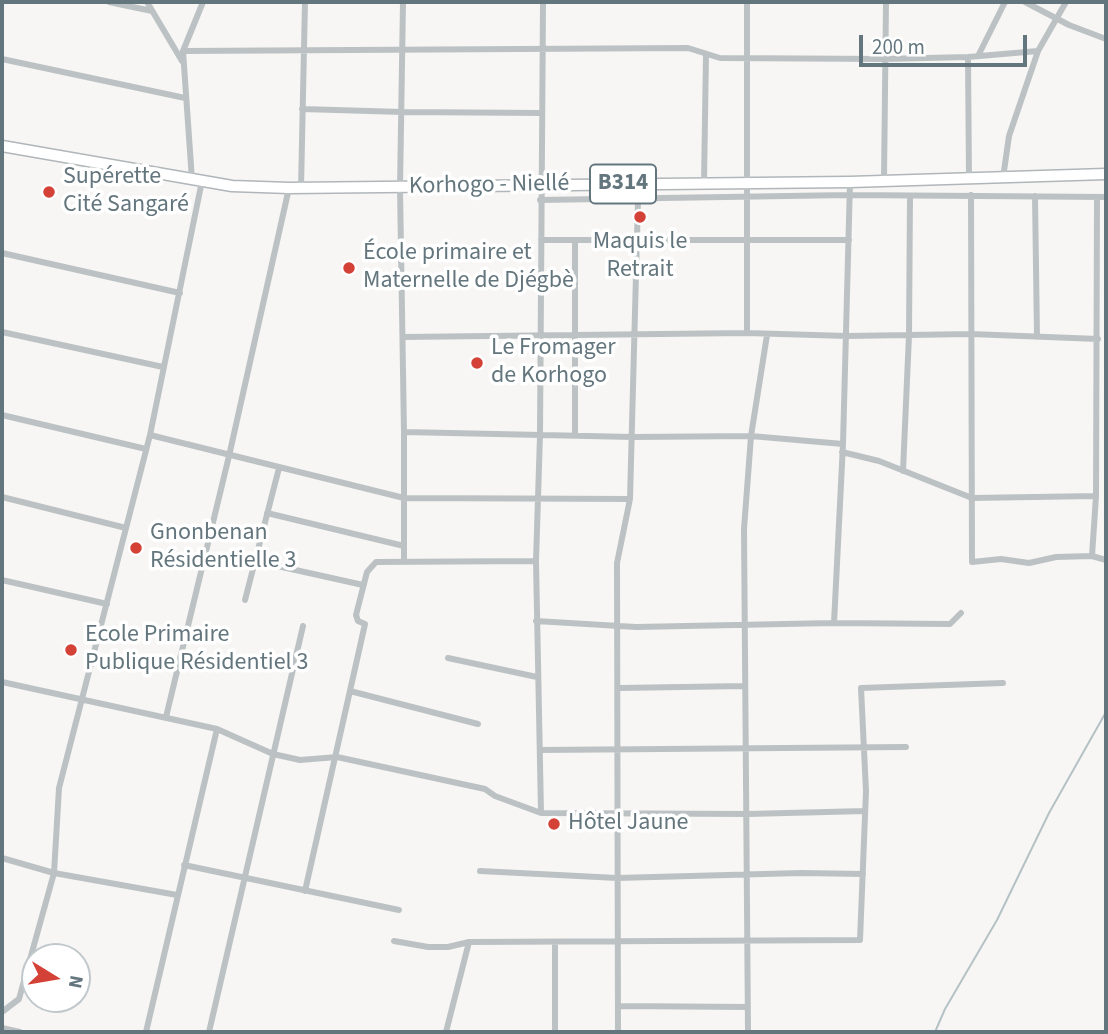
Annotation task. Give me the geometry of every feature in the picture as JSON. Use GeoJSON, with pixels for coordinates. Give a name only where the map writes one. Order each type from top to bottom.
{"type":"FeatureCollection","features":[{"type":"Feature","properties":{"kind":"main road","name":"Korhogo - Niellé"},"geometry":{"type":"LineString","coordinates":[[2,146],[232,186],[289,188],[850,182],[1106,174]]}},
{"type":"Feature","properties":{"kind":"street"},"geometry":{"type":"LineString","coordinates":[[110,2],[152,11]]}},
{"type":"Feature","properties":{"kind":"street"},"geometry":{"type":"LineString","coordinates":[[148,2],[183,62]]}},
{"type":"Feature","properties":{"kind":"street"},"geometry":{"type":"LineString","coordinates":[[2,1012],[19,999],[54,873],[58,788],[146,449],[180,293],[197,180],[185,98],[183,51],[203,2]]}},
{"type":"Feature","properties":{"kind":"street"},"geometry":{"type":"LineString","coordinates":[[301,188],[305,2]]}},
{"type":"Feature","properties":{"kind":"street"},"geometry":{"type":"LineString","coordinates":[[403,2],[400,188],[404,561]]}},
{"type":"Feature","properties":{"kind":"street"},"geometry":{"type":"LineString","coordinates":[[541,813],[536,561],[540,435],[543,2]]}},
{"type":"Feature","properties":{"kind":"street"},"geometry":{"type":"LineString","coordinates":[[747,2],[747,333]]}},
{"type":"Feature","properties":{"kind":"street"},"geometry":{"type":"LineString","coordinates":[[884,180],[886,2]]}},
{"type":"Feature","properties":{"kind":"street"},"geometry":{"type":"LineString","coordinates":[[978,56],[1005,2]]}},
{"type":"Feature","properties":{"kind":"street"},"geometry":{"type":"LineString","coordinates":[[1025,2],[1106,39]]}},
{"type":"Feature","properties":{"kind":"street"},"geometry":{"type":"LineString","coordinates":[[1003,178],[1009,136],[1038,51],[1066,2]]}},
{"type":"Feature","properties":{"kind":"street"},"geometry":{"type":"LineString","coordinates":[[183,51],[688,48],[720,58],[884,59],[968,57],[1038,51]]}},
{"type":"Feature","properties":{"kind":"street"},"geometry":{"type":"LineString","coordinates":[[704,183],[706,54]]}},
{"type":"Feature","properties":{"kind":"street"},"geometry":{"type":"LineString","coordinates":[[968,57],[969,179]]}},
{"type":"Feature","properties":{"kind":"street"},"geometry":{"type":"LineString","coordinates":[[2,59],[185,98]]}},
{"type":"Feature","properties":{"kind":"street"},"geometry":{"type":"LineString","coordinates":[[302,109],[402,113],[541,113]]}},
{"type":"Feature","properties":{"kind":"street"},"geometry":{"type":"LineString","coordinates":[[834,623],[843,448],[850,182]]}},
{"type":"Feature","properties":{"kind":"street"},"geometry":{"type":"LineString","coordinates":[[166,718],[229,456],[289,188]]}},
{"type":"Feature","properties":{"kind":"street"},"geometry":{"type":"LineString","coordinates":[[540,200],[849,195],[1106,197]]}},
{"type":"Feature","properties":{"kind":"street"},"geometry":{"type":"LineString","coordinates":[[971,195],[972,562],[1001,559],[1028,564],[1056,557],[1092,556],[1106,560]]}},
{"type":"Feature","properties":{"kind":"street"},"geometry":{"type":"LineString","coordinates":[[903,471],[909,335],[910,196]]}},
{"type":"Feature","properties":{"kind":"street"},"geometry":{"type":"LineString","coordinates":[[1035,196],[1037,337]]}},
{"type":"Feature","properties":{"kind":"street"},"geometry":{"type":"LineString","coordinates":[[1092,556],[1096,496],[1097,197]]}},
{"type":"Feature","properties":{"kind":"street"},"geometry":{"type":"LineString","coordinates":[[618,1032],[617,563],[630,499],[638,200]]}},
{"type":"Feature","properties":{"kind":"street"},"geometry":{"type":"LineString","coordinates":[[541,240],[849,240]]}},
{"type":"Feature","properties":{"kind":"street"},"geometry":{"type":"LineString","coordinates":[[575,240],[575,435]]}},
{"type":"Feature","properties":{"kind":"street"},"geometry":{"type":"LineString","coordinates":[[2,253],[180,293]]}},
{"type":"Feature","properties":{"kind":"street"},"geometry":{"type":"LineString","coordinates":[[2,332],[163,367]]}},
{"type":"Feature","properties":{"kind":"street"},"geometry":{"type":"LineString","coordinates":[[403,337],[747,333],[847,336],[971,334],[1098,338]]}},
{"type":"Feature","properties":{"kind":"street"},"geometry":{"type":"LineString","coordinates":[[748,1032],[744,529],[751,436],[767,335]]}},
{"type":"Feature","properties":{"kind":"street"},"geometry":{"type":"LineString","coordinates":[[2,415],[146,449]]}},
{"type":"Feature","properties":{"kind":"street"},"geometry":{"type":"LineString","coordinates":[[404,432],[633,437],[751,436],[843,448],[972,498],[1096,496]]}},
{"type":"Feature","properties":{"kind":"street"},"geometry":{"type":"LineString","coordinates":[[149,435],[404,498],[630,499]]}},
{"type":"Feature","properties":{"kind":"street"},"geometry":{"type":"LineString","coordinates":[[245,600],[279,468]]}},
{"type":"Feature","properties":{"kind":"street"},"geometry":{"type":"LineString","coordinates":[[2,497],[126,528]]}},
{"type":"Feature","properties":{"kind":"street"},"geometry":{"type":"LineString","coordinates":[[267,513],[404,546]]}},
{"type":"Feature","properties":{"kind":"street"},"geometry":{"type":"LineString","coordinates":[[255,561],[363,585]]}},
{"type":"Feature","properties":{"kind":"street"},"geometry":{"type":"LineString","coordinates":[[305,891],[365,624],[358,621],[356,615],[367,572],[376,562],[536,561]]}},
{"type":"Feature","properties":{"kind":"street"},"geometry":{"type":"LineString","coordinates":[[2,580],[107,604]]}},
{"type":"Feature","properties":{"kind":"street"},"geometry":{"type":"LineString","coordinates":[[536,621],[636,627],[834,623],[950,624],[961,614]]}},
{"type":"Feature","properties":{"kind":"street"},"geometry":{"type":"LineString","coordinates":[[209,1032],[303,626]]}},
{"type":"Feature","properties":{"kind":"street"},"geometry":{"type":"LineString","coordinates":[[449,658],[537,677]]}},
{"type":"Feature","properties":{"kind":"street"},"geometry":{"type":"LineString","coordinates":[[2,683],[217,729],[273,754],[300,760],[337,757],[485,789],[495,796],[541,813],[747,814],[865,811]]}},
{"type":"Feature","properties":{"kind":"street"},"geometry":{"type":"LineString","coordinates":[[394,941],[428,947],[448,947],[469,942],[860,940],[865,811],[861,688],[1003,683]]}},
{"type":"Feature","properties":{"kind":"street"},"geometry":{"type":"LineString","coordinates":[[619,688],[745,686]]}},
{"type":"Feature","properties":{"kind":"street"},"geometry":{"type":"LineString","coordinates":[[350,691],[478,724]]}},
{"type":"Feature","properties":{"kind":"street"},"geometry":{"type":"LineString","coordinates":[[146,1032],[217,729]]}},
{"type":"Feature","properties":{"kind":"street"},"geometry":{"type":"LineString","coordinates":[[540,750],[906,747]]}},
{"type":"Feature","properties":{"kind":"street"},"geometry":{"type":"LineString","coordinates":[[2,858],[54,873],[177,895]]}},
{"type":"Feature","properties":{"kind":"street"},"geometry":{"type":"LineString","coordinates":[[184,865],[399,910]]}},
{"type":"Feature","properties":{"kind":"street"},"geometry":{"type":"LineString","coordinates":[[480,872],[617,878],[863,874]]}},
{"type":"Feature","properties":{"kind":"street"},"geometry":{"type":"LineString","coordinates":[[446,1032],[469,942]]}},
{"type":"Feature","properties":{"kind":"street"},"geometry":{"type":"LineString","coordinates":[[555,943],[555,1032]]}},
{"type":"Feature","properties":{"kind":"street"},"geometry":{"type":"LineString","coordinates":[[618,1006],[748,1007]]}},
{"type":"Feature","properties":{"kind":"street"},"geometry":{"type":"LineString","coordinates":[[2,1028],[20,1032]]}},
{"type":"Feature","properties":{"kind":"waterway"},"geometry":{"type":"LineString","coordinates":[[935,1032],[945,1009],[997,920],[1049,813],[1106,712]]}},
{"type":"Feature","properties":{"kind":"place","name":"Supérette Cité Sangaré"},"geometry":{"type":"Point","coordinates":[49,192]}},
{"type":"Feature","properties":{"kind":"place","name":"Maquis le Retrait"},"geometry":{"type":"Point","coordinates":[640,217]}},
{"type":"Feature","properties":{"kind":"place","name":"École primaire et Maternelle de Djégbè"},"geometry":{"type":"Point","coordinates":[349,268]}},
{"type":"Feature","properties":{"kind":"place","name":"Le Fromager de Korhogo"},"geometry":{"type":"Point","coordinates":[477,363]}},
{"type":"Feature","properties":{"kind":"place","name":"Gnonbenan Résidentielle 3"},"geometry":{"type":"Point","coordinates":[136,548]}},
{"type":"Feature","properties":{"kind":"place","name":"Ecole Primaire Publique Résidentiel 3"},"geometry":{"type":"Point","coordinates":[71,650]}},
{"type":"Feature","properties":{"kind":"place","name":"Hôtel Jaune"},"geometry":{"type":"Point","coordinates":[554,824]}}]}
